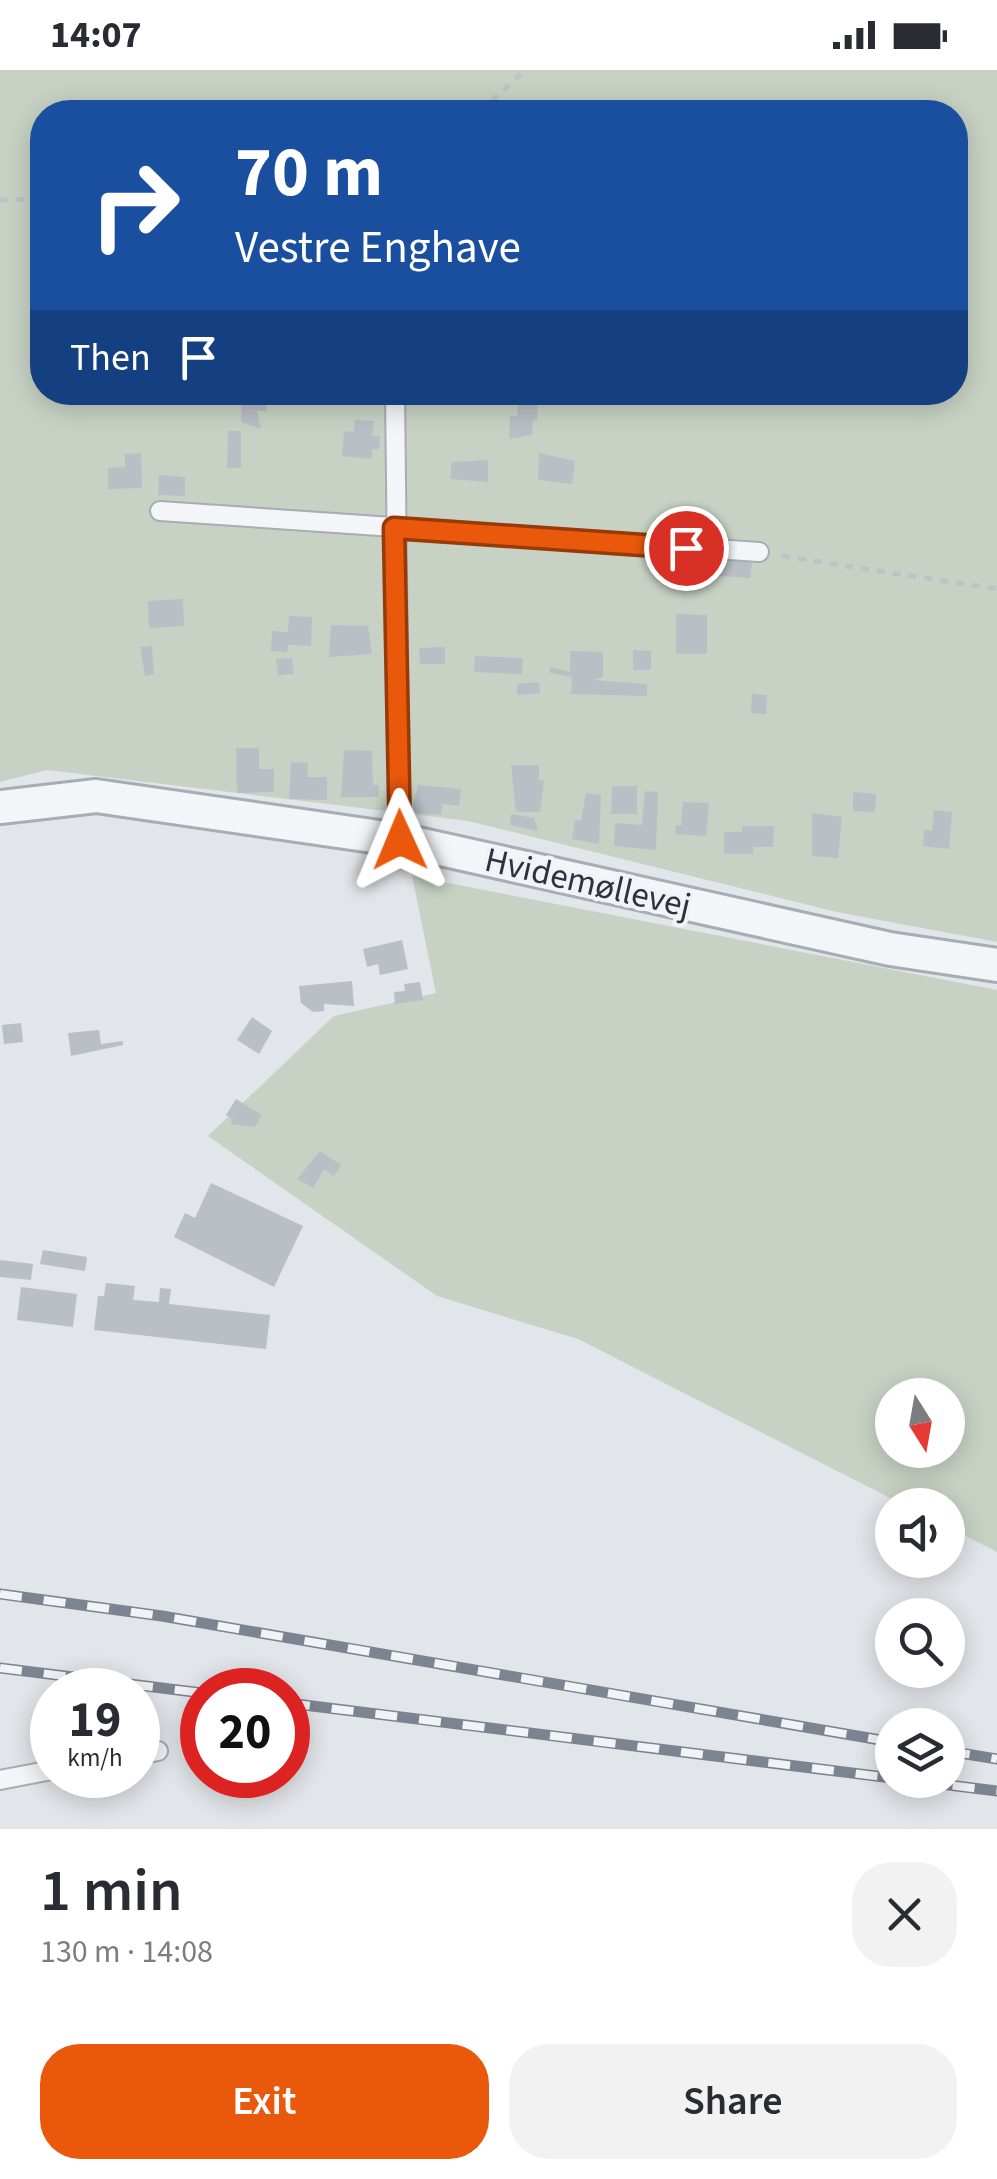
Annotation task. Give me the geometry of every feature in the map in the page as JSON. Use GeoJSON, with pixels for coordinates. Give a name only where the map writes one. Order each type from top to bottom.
{"type":"FeatureCollection","features":[{"type":"Feature","properties":{"kind":"street","name":"Hvidemøllevej"},"geometry":{"type":"LineString","coordinates":[[0,807],[96,796],[400,840],[890,949],[997,964]]}},
{"type":"Feature","properties":{"kind":"lane"},"geometry":{"type":"LineString","coordinates":[[396,405],[400,840]]}},
{"type":"Feature","properties":{"kind":"lane"},"geometry":{"type":"LineString","coordinates":[[160,511],[760,552]]}},
{"type":"Feature","properties":{"kind":"lane"},"geometry":{"type":"LineString","coordinates":[[0,1780],[30,1774]]}},
{"type":"Feature","properties":{"kind":"path"},"geometry":{"type":"LineString","coordinates":[[493,100],[525,70]]}},
{"type":"Feature","properties":{"kind":"path"},"geometry":{"type":"LineString","coordinates":[[0,200],[30,199]]}},
{"type":"Feature","properties":{"kind":"path"},"geometry":{"type":"LineString","coordinates":[[760,552],[997,589]]}},
{"type":"Feature","properties":{"kind":"green space"},"geometry":{"type":"Polygon","coordinates":[[[0,70],[997,70],[997,942],[837,912],[468,821],[47,770],[0,782],[0,70]]]}},
{"type":"Feature","properties":{"kind":"green space"},"geometry":{"type":"Polygon","coordinates":[[[412,876],[997,990],[997,1552],[965,1536],[965,1488],[875,1490],[578,1339],[437,1296],[208,1136],[334,1016],[436,993],[412,876]]]}},
{"type":"Feature","properties":{"kind":"building"},"geometry":{"type":"Polygon","coordinates":[[[242,405],[267,405],[266,411],[257,411],[261,429],[241,422],[242,405]]]}},
{"type":"Feature","properties":{"kind":"building"},"geometry":{"type":"Polygon","coordinates":[[[518,405],[538,405],[532,435],[509,439],[510,416],[517,416],[518,405]]]}},
{"type":"Feature","properties":{"kind":"building"},"geometry":{"type":"Polygon","coordinates":[[[355,420],[374,421],[372,436],[380,436],[379,449],[372,449],[371,459],[342,456],[344,431],[354,432],[355,420]]]}},
{"type":"Feature","properties":{"kind":"building"},"geometry":{"type":"Polygon","coordinates":[[[228,431],[241,431],[241,468],[227,468],[228,431]]]}},
{"type":"Feature","properties":{"kind":"building"},"geometry":{"type":"Polygon","coordinates":[[[141,453],[142,488],[108,489],[108,468],[125,467],[125,454],[141,453]]]}},
{"type":"Feature","properties":{"kind":"building"},"geometry":{"type":"Polygon","coordinates":[[[539,453],[575,461],[572,484],[538,480],[539,453]]]}},
{"type":"Feature","properties":{"kind":"building"},"geometry":{"type":"Polygon","coordinates":[[[488,460],[488,482],[451,479],[451,462],[488,460]]]}},
{"type":"Feature","properties":{"kind":"building"},"geometry":{"type":"Polygon","coordinates":[[[159,475],[185,477],[185,496],[158,495],[159,475]]]}},
{"type":"Feature","properties":{"kind":"building"},"geometry":{"type":"Polygon","coordinates":[[[722,558],[752,563],[750,578],[720,576],[722,558]]]}},
{"type":"Feature","properties":{"kind":"building"},"geometry":{"type":"Polygon","coordinates":[[[183,599],[184,626],[149,628],[148,601],[183,599]]]}},
{"type":"Feature","properties":{"kind":"building"},"geometry":{"type":"Polygon","coordinates":[[[676,614],[707,615],[707,654],[676,654],[676,614]]]}},
{"type":"Feature","properties":{"kind":"building"},"geometry":{"type":"Polygon","coordinates":[[[289,616],[312,617],[311,646],[288,645],[287,652],[271,651],[272,631],[288,632],[289,616]]]}},
{"type":"Feature","properties":{"kind":"building"},"geometry":{"type":"Polygon","coordinates":[[[331,625],[368,626],[372,654],[329,657],[331,625]]]}},
{"type":"Feature","properties":{"kind":"building"},"geometry":{"type":"Polygon","coordinates":[[[152,646],[154,674],[145,676],[140,647],[152,646]]]}},
{"type":"Feature","properties":{"kind":"building"},"geometry":{"type":"Polygon","coordinates":[[[445,647],[445,664],[420,664],[419,648],[445,647]]]}},
{"type":"Feature","properties":{"kind":"building"},"geometry":{"type":"Polygon","coordinates":[[[633,650],[651,651],[651,670],[633,670],[633,650]]]}},
{"type":"Feature","properties":{"kind":"building"},"geometry":{"type":"Polygon","coordinates":[[[570,651],[603,652],[603,677],[593,680],[647,684],[647,696],[571,694],[572,677],[550,673],[550,667],[570,672],[570,651]]]}},
{"type":"Feature","properties":{"kind":"building"},"geometry":{"type":"Polygon","coordinates":[[[475,656],[523,658],[522,674],[474,672],[475,656]]]}},
{"type":"Feature","properties":{"kind":"building"},"geometry":{"type":"Polygon","coordinates":[[[292,658],[294,674],[278,675],[276,659],[292,658]]]}},
{"type":"Feature","properties":{"kind":"building"},"geometry":{"type":"Polygon","coordinates":[[[539,682],[540,693],[517,695],[517,684],[539,682]]]}},
{"type":"Feature","properties":{"kind":"building"},"geometry":{"type":"Polygon","coordinates":[[[752,694],[767,695],[766,714],[751,713],[752,694]]]}},
{"type":"Feature","properties":{"kind":"building"},"geometry":{"type":"Polygon","coordinates":[[[236,748],[259,748],[259,769],[274,769],[274,792],[237,793],[236,748]]]}},
{"type":"Feature","properties":{"kind":"building"},"geometry":{"type":"Polygon","coordinates":[[[344,750],[372,751],[373,785],[379,785],[379,797],[341,797],[344,750]]]}},
{"type":"Feature","properties":{"kind":"building"},"geometry":{"type":"Polygon","coordinates":[[[291,762],[308,763],[307,777],[327,777],[327,800],[289,799],[291,762]]]}},
{"type":"Feature","properties":{"kind":"building"},"geometry":{"type":"Polygon","coordinates":[[[511,765],[539,765],[539,781],[544,780],[540,812],[516,812],[511,765]]]}},
{"type":"Feature","properties":{"kind":"building"},"geometry":{"type":"Polygon","coordinates":[[[418,785],[461,789],[459,806],[442,804],[441,815],[411,812],[418,785]]]}},
{"type":"Feature","properties":{"kind":"building"},"geometry":{"type":"Polygon","coordinates":[[[612,786],[637,786],[637,814],[611,814],[612,786]]]}},
{"type":"Feature","properties":{"kind":"building"},"geometry":{"type":"Polygon","coordinates":[[[645,791],[658,792],[656,850],[614,846],[615,823],[642,825],[645,791]]]}},
{"type":"Feature","properties":{"kind":"building"},"geometry":{"type":"Polygon","coordinates":[[[853,792],[876,794],[875,812],[853,811],[853,792]]]}},
{"type":"Feature","properties":{"kind":"building"},"geometry":{"type":"Polygon","coordinates":[[[586,793],[601,795],[599,844],[572,839],[575,820],[581,821],[586,793]]]}},
{"type":"Feature","properties":{"kind":"building"},"geometry":{"type":"Polygon","coordinates":[[[683,802],[709,803],[706,836],[675,834],[676,825],[681,826],[683,802]]]}},
{"type":"Feature","properties":{"kind":"building"},"geometry":{"type":"Polygon","coordinates":[[[934,810],[952,812],[949,849],[923,846],[924,830],[932,831],[934,810]]]}},
{"type":"Feature","properties":{"kind":"building"},"geometry":{"type":"Polygon","coordinates":[[[812,813],[842,817],[838,858],[812,856],[812,813]]]}},
{"type":"Feature","properties":{"kind":"building"},"geometry":{"type":"Polygon","coordinates":[[[511,814],[534,818],[538,831],[510,825],[511,814]]]}},
{"type":"Feature","properties":{"kind":"building"},"geometry":{"type":"Polygon","coordinates":[[[742,826],[774,826],[773,847],[753,847],[753,854],[724,854],[724,832],[742,832],[742,826]]]}},
{"type":"Feature","properties":{"kind":"building"},"geometry":{"type":"Polygon","coordinates":[[[402,940],[408,969],[380,975],[378,964],[367,967],[363,949],[402,940]]]}},
{"type":"Feature","properties":{"kind":"building"},"geometry":{"type":"Polygon","coordinates":[[[352,981],[354,1006],[324,1004],[324,1011],[313,1012],[301,1003],[299,986],[352,981]]]}},
{"type":"Feature","properties":{"kind":"building"},"geometry":{"type":"Polygon","coordinates":[[[420,982],[423,1000],[395,1004],[394,992],[405,991],[404,984],[420,982]]]}},
{"type":"Feature","properties":{"kind":"building"},"geometry":{"type":"Polygon","coordinates":[[[252,1017],[272,1031],[259,1054],[237,1040],[252,1017]]]}},
{"type":"Feature","properties":{"kind":"building"},"geometry":{"type":"Polygon","coordinates":[[[21,1023],[23,1042],[4,1044],[2,1025],[21,1023]]]}},
{"type":"Feature","properties":{"kind":"building"},"geometry":{"type":"Polygon","coordinates":[[[99,1030],[101,1044],[123,1041],[123,1045],[71,1056],[68,1033],[99,1030]]]}},
{"type":"Feature","properties":{"kind":"building"},"geometry":{"type":"Polygon","coordinates":[[[236,1099],[262,1115],[255,1127],[230,1124],[233,1119],[226,1115],[236,1099]]]}},
{"type":"Feature","properties":{"kind":"building"},"geometry":{"type":"Polygon","coordinates":[[[320,1151],[341,1165],[334,1176],[324,1169],[313,1188],[297,1179],[320,1151]]]}},
{"type":"Feature","properties":{"kind":"building"},"geometry":{"type":"Polygon","coordinates":[[[211,1183],[303,1226],[274,1287],[174,1237],[185,1213],[195,1218],[211,1183]]]}},
{"type":"Feature","properties":{"kind":"building"},"geometry":{"type":"Polygon","coordinates":[[[43,1250],[87,1257],[85,1271],[40,1264],[43,1250]]]}},
{"type":"Feature","properties":{"kind":"building"},"geometry":{"type":"Polygon","coordinates":[[[0,1260],[33,1264],[31,1280],[0,1277],[0,1260]]]}},
{"type":"Feature","properties":{"kind":"building"},"geometry":{"type":"Polygon","coordinates":[[[106,1283],[135,1286],[133,1300],[159,1302],[160,1288],[171,1289],[169,1304],[270,1315],[266,1349],[94,1330],[98,1296],[104,1296],[106,1283]]]}},
{"type":"Feature","properties":{"kind":"building"},"geometry":{"type":"Polygon","coordinates":[[[21,1287],[77,1294],[73,1327],[17,1320],[21,1287]]]}},
{"type":"Feature","properties":{"kind":"railway"},"geometry":{"type":"LineString","coordinates":[[0,1594],[162,1616],[875,1739]]}},
{"type":"Feature","properties":{"kind":"railway"},"geometry":{"type":"LineString","coordinates":[[0,1668],[180,1690]]}},
{"type":"Feature","properties":{"kind":"railway"},"geometry":{"type":"LineString","coordinates":[[310,1706],[875,1776]]}},
{"type":"Feature","properties":{"kind":"railway"},"geometry":{"type":"LineString","coordinates":[[965,1754],[997,1759]]}},
{"type":"Feature","properties":{"kind":"railway"},"geometry":{"type":"LineString","coordinates":[[965,1787],[997,1791]]}},
{"type":"Feature","properties":{"kind":"route"},"geometry":{"type":"LineString","coordinates":[[400,840],[394,528],[686,548]]}}]}
